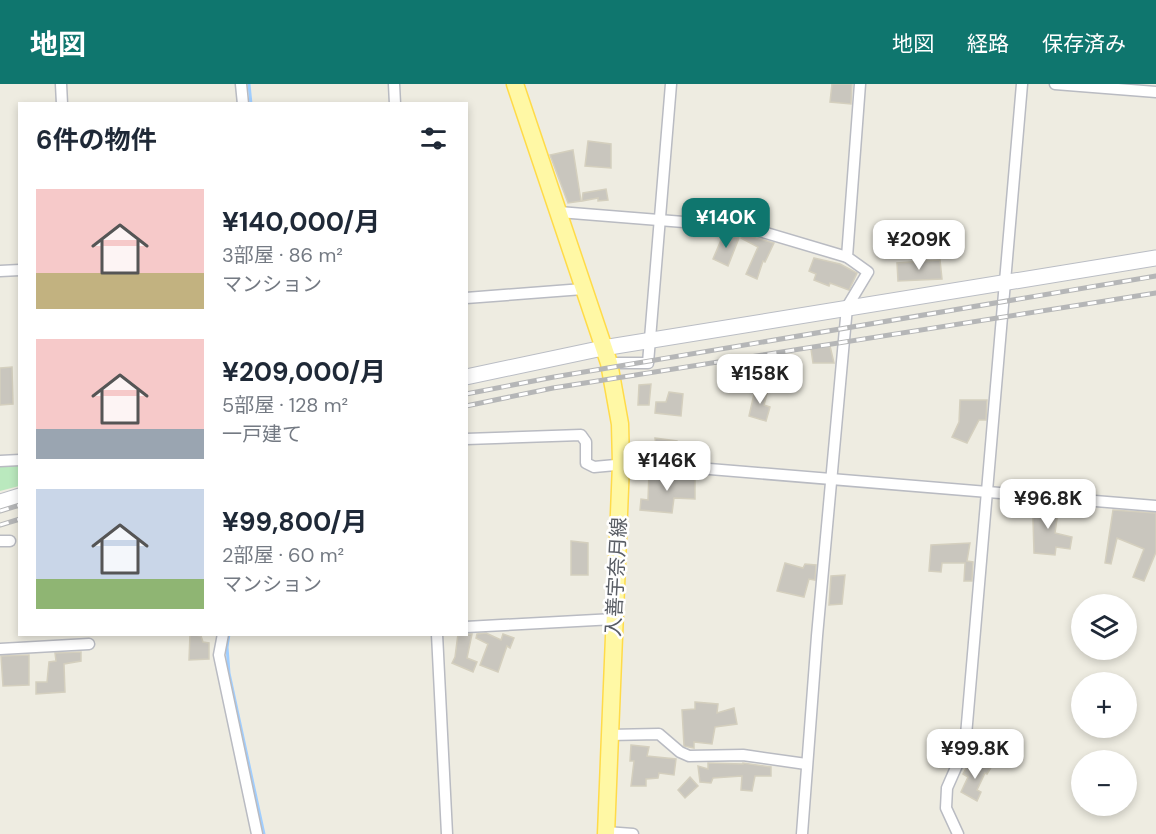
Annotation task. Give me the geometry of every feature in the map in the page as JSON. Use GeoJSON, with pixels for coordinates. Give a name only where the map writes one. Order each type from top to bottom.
{"type":"FeatureCollection","features":[{"type":"Feature","properties":{"kind":"main road","name":"入善宇奈月線"},"geometry":{"type":"LineString","coordinates":[[515,84],[606,356],[620,424],[621,464],[606,833]]}},
{"type":"Feature","properties":{"kind":"street"},"geometry":{"type":"LineString","coordinates":[[61,84],[62,102]]}},
{"type":"Feature","properties":{"kind":"street"},"geometry":{"type":"LineString","coordinates":[[241,84],[243,102]]}},
{"type":"Feature","properties":{"kind":"street"},"geometry":{"type":"LineString","coordinates":[[394,84],[394,102]]}},
{"type":"Feature","properties":{"kind":"street"},"geometry":{"type":"LineString","coordinates":[[649,342],[670,84]]}},
{"type":"Feature","properties":{"kind":"street"},"geometry":{"type":"LineString","coordinates":[[848,257],[860,84]]}},
{"type":"Feature","properties":{"kind":"street"},"geometry":{"type":"LineString","coordinates":[[958,834],[946,808],[947,788],[965,747],[1022,84]]}},
{"type":"Feature","properties":{"kind":"street"},"geometry":{"type":"LineString","coordinates":[[1055,84],[1156,92]]}},
{"type":"Feature","properties":{"kind":"street"},"geometry":{"type":"LineString","coordinates":[[559,213],[746,227],[848,257],[868,272],[847,307],[806,764],[802,834]]}},
{"type":"Feature","properties":{"kind":"street"},"geometry":{"type":"LineString","coordinates":[[468,377],[606,356],[649,342],[847,307],[1156,258]]}},
{"type":"Feature","properties":{"kind":"street"},"geometry":{"type":"LineString","coordinates":[[0,272],[18,270]]}},
{"type":"Feature","properties":{"kind":"street"},"geometry":{"type":"LineString","coordinates":[[468,298],[583,290]]}},
{"type":"Feature","properties":{"kind":"street"},"geometry":{"type":"LineString","coordinates":[[468,439],[581,435],[586,442],[586,462],[594,467],[637,463],[1156,506]]}},
{"type":"Feature","properties":{"kind":"street"},"geometry":{"type":"LineString","coordinates":[[0,461],[18,460]]}},
{"type":"Feature","properties":{"kind":"street"},"geometry":{"type":"LineString","coordinates":[[0,502],[18,497]]}},
{"type":"Feature","properties":{"kind":"street"},"geometry":{"type":"LineString","coordinates":[[468,627],[614,619]]}},
{"type":"Feature","properties":{"kind":"street"},"geometry":{"type":"LineString","coordinates":[[223,636],[219,655],[257,834]]}},
{"type":"Feature","properties":{"kind":"street"},"geometry":{"type":"LineString","coordinates":[[437,636],[447,834]]}},
{"type":"Feature","properties":{"kind":"street"},"geometry":{"type":"LineString","coordinates":[[0,649],[89,644]]}},
{"type":"Feature","properties":{"kind":"street"},"geometry":{"type":"LineString","coordinates":[[609,735],[659,734],[680,752],[689,756],[743,755],[806,764]]}},
{"type":"Feature","properties":{"kind":"street"},"geometry":{"type":"LineString","coordinates":[[606,833],[633,834]]}},
{"type":"Feature","properties":{"kind":"green space"},"geometry":{"type":"Polygon","coordinates":[[[18,464],[18,486],[0,491],[0,466],[18,464]]]}},
{"type":"Feature","properties":{"kind":"building"},"geometry":{"type":"Polygon","coordinates":[[[832,84],[852,84],[851,104],[830,102],[832,84]]]}},
{"type":"Feature","properties":{"kind":"building"},"geometry":{"type":"Polygon","coordinates":[[[588,141],[611,144],[611,168],[585,166],[588,141]]]}},
{"type":"Feature","properties":{"kind":"building"},"geometry":{"type":"Polygon","coordinates":[[[573,150],[581,201],[568,203],[550,155],[573,150]]]}},
{"type":"Feature","properties":{"kind":"building"},"geometry":{"type":"Polygon","coordinates":[[[606,189],[608,200],[598,201],[598,198],[582,201],[583,193],[606,189]]]}},
{"type":"Feature","properties":{"kind":"building"},"geometry":{"type":"Polygon","coordinates":[[[724,233],[739,238],[728,266],[713,259],[724,233]]]}},
{"type":"Feature","properties":{"kind":"building"},"geometry":{"type":"Polygon","coordinates":[[[742,234],[774,243],[765,262],[763,261],[757,279],[746,274],[758,247],[741,238],[742,234]]]}},
{"type":"Feature","properties":{"kind":"building"},"geometry":{"type":"Polygon","coordinates":[[[814,258],[840,264],[857,273],[849,290],[814,280],[816,274],[809,271],[814,258]]]}},
{"type":"Feature","properties":{"kind":"building"},"geometry":{"type":"Polygon","coordinates":[[[940,260],[942,279],[898,281],[897,263],[940,260]]]}},
{"type":"Feature","properties":{"kind":"building"},"geometry":{"type":"Polygon","coordinates":[[[830,346],[834,363],[813,363],[811,349],[830,346]]]}},
{"type":"Feature","properties":{"kind":"building"},"geometry":{"type":"Polygon","coordinates":[[[12,367],[13,404],[0,405],[0,368],[12,367]]]}},
{"type":"Feature","properties":{"kind":"building"},"geometry":{"type":"Polygon","coordinates":[[[651,384],[649,405],[638,405],[639,385],[651,384]]]}},
{"type":"Feature","properties":{"kind":"building"},"geometry":{"type":"Polygon","coordinates":[[[760,384],[769,386],[764,405],[770,407],[766,421],[749,416],[754,394],[759,396],[760,384]]]}},
{"type":"Feature","properties":{"kind":"building"},"geometry":{"type":"Polygon","coordinates":[[[669,392],[683,394],[681,416],[655,413],[656,402],[666,402],[669,392]]]}},
{"type":"Feature","properties":{"kind":"building"},"geometry":{"type":"Polygon","coordinates":[[[960,400],[987,400],[986,420],[979,420],[967,443],[952,437],[959,422],[960,400]]]}},
{"type":"Feature","properties":{"kind":"building"},"geometry":{"type":"Polygon","coordinates":[[[655,438],[677,441],[678,456],[657,454],[655,438]]]}},
{"type":"Feature","properties":{"kind":"building"},"geometry":{"type":"Polygon","coordinates":[[[649,472],[695,477],[695,499],[674,498],[672,513],[640,510],[641,499],[648,500],[649,472]]]}},
{"type":"Feature","properties":{"kind":"building"},"geometry":{"type":"Polygon","coordinates":[[[1035,503],[1059,505],[1055,533],[1072,537],[1070,549],[1056,547],[1055,555],[1034,553],[1035,503]]]}},
{"type":"Feature","properties":{"kind":"building"},"geometry":{"type":"Polygon","coordinates":[[[1113,510],[1156,513],[1156,552],[1144,581],[1133,577],[1144,549],[1117,538],[1111,564],[1105,563],[1113,510]]]}},
{"type":"Feature","properties":{"kind":"building"},"geometry":{"type":"Polygon","coordinates":[[[571,541],[588,543],[588,575],[571,575],[571,541]]]}},
{"type":"Feature","properties":{"kind":"building"},"geometry":{"type":"Polygon","coordinates":[[[970,543],[967,561],[973,562],[972,581],[964,581],[965,563],[942,563],[941,572],[929,571],[931,545],[970,543]]]}},
{"type":"Feature","properties":{"kind":"building"},"geometry":{"type":"Polygon","coordinates":[[[785,563],[803,568],[805,564],[816,565],[815,580],[809,579],[804,597],[777,591],[785,563]]]}},
{"type":"Feature","properties":{"kind":"building"},"geometry":{"type":"Polygon","coordinates":[[[845,575],[842,604],[829,605],[831,576],[845,575]]]}},
{"type":"Feature","properties":{"kind":"building"},"geometry":{"type":"Polygon","coordinates":[[[486,633],[501,640],[503,634],[514,638],[510,648],[507,646],[498,672],[480,665],[488,644],[476,638],[477,634],[486,633]]]}},
{"type":"Feature","properties":{"kind":"building"},"geometry":{"type":"Polygon","coordinates":[[[472,634],[467,658],[477,662],[473,672],[452,663],[458,636],[472,634]]]}},
{"type":"Feature","properties":{"kind":"building"},"geometry":{"type":"Polygon","coordinates":[[[190,636],[201,636],[203,642],[209,643],[209,659],[189,660],[190,636]]]}},
{"type":"Feature","properties":{"kind":"building"},"geometry":{"type":"Polygon","coordinates":[[[81,652],[81,661],[64,664],[65,692],[36,694],[36,682],[47,682],[49,662],[56,661],[55,653],[81,652]]]}},
{"type":"Feature","properties":{"kind":"building"},"geometry":{"type":"Polygon","coordinates":[[[29,655],[29,685],[3,686],[1,656],[29,655]]]}},
{"type":"Feature","properties":{"kind":"building"},"geometry":{"type":"Polygon","coordinates":[[[695,702],[718,704],[717,713],[734,708],[737,724],[715,727],[712,744],[694,742],[694,748],[684,746],[682,710],[695,709],[695,702]]]}},
{"type":"Feature","properties":{"kind":"building"},"geometry":{"type":"Polygon","coordinates":[[[631,745],[649,747],[647,756],[676,759],[674,775],[659,773],[658,778],[646,779],[646,786],[631,786],[634,761],[630,761],[631,745]]]}},
{"type":"Feature","properties":{"kind":"building"},"geometry":{"type":"Polygon","coordinates":[[[981,762],[992,766],[987,774],[985,773],[977,790],[981,792],[977,801],[961,792],[968,777],[963,774],[968,765],[978,772],[981,762]]]}},
{"type":"Feature","properties":{"kind":"building"},"geometry":{"type":"Polygon","coordinates":[[[708,763],[743,763],[771,767],[771,776],[755,776],[752,791],[741,790],[742,776],[713,778],[711,783],[700,782],[698,766],[708,769],[708,763]]]}},
{"type":"Feature","properties":{"kind":"building"},"geometry":{"type":"Polygon","coordinates":[[[690,777],[698,786],[685,798],[678,790],[690,777]]]}},
{"type":"Feature","properties":{"kind":"waterway"},"geometry":{"type":"LineString","coordinates":[[249,84],[251,102]]}},
{"type":"Feature","properties":{"kind":"waterway"},"geometry":{"type":"LineString","coordinates":[[229,636],[229,673],[264,834]]}},
{"type":"Feature","properties":{"kind":"railway"},"geometry":{"type":"LineString","coordinates":[[468,394],[554,377],[1156,276]]}},
{"type":"Feature","properties":{"kind":"railway"},"geometry":{"type":"LineString","coordinates":[[468,406],[553,388],[1156,293]]}},
{"type":"Feature","properties":{"kind":"railway"},"geometry":{"type":"LineString","coordinates":[[0,511],[18,506]]}},
{"type":"Feature","properties":{"kind":"railway"},"geometry":{"type":"LineString","coordinates":[[0,525],[18,520]]}}]}
